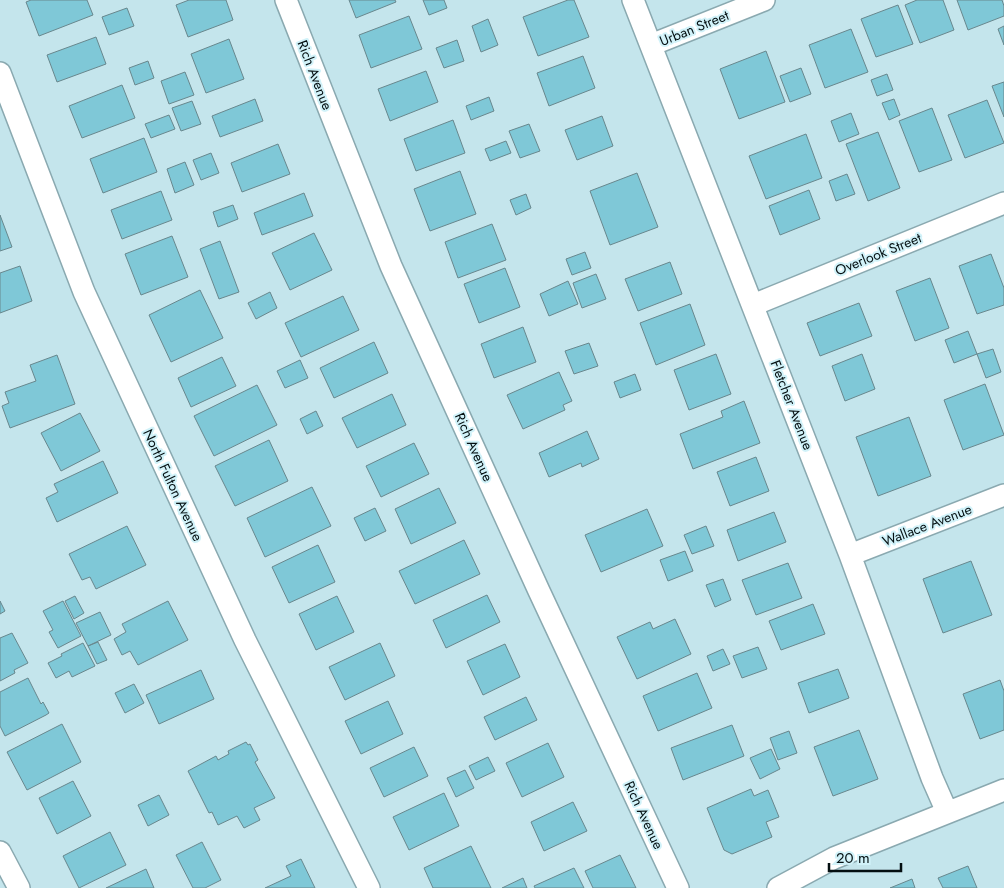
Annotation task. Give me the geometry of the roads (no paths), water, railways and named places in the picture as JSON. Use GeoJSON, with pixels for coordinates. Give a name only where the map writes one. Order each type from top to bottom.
{"type":"FeatureCollection","features":[{"type":"Feature","properties":{"kind":"street","name":"Rich Avenue"},"geometry":{"type":"LineString","coordinates":[[286,0],[391,266],[539,592],[678,888]]}},
{"type":"Feature","properties":{"kind":"street","name":"Fletcher Avenue"},"geometry":{"type":"LineString","coordinates":[[633,0],[753,304],[947,812]]}},
{"type":"Feature","properties":{"kind":"street","name":"Urban Street"},"geometry":{"type":"LineString","coordinates":[[651,45],[764,0]]}},
{"type":"Feature","properties":{"kind":"street","name":"North Fulton Avenue"},"geometry":{"type":"LineString","coordinates":[[0,72],[84,292],[245,640],[370,888]]}},
{"type":"Feature","properties":{"kind":"street","name":"Overlook Street"},"geometry":{"type":"LineString","coordinates":[[753,304],[1004,203]]}},
{"type":"Feature","properties":{"kind":"street","name":"Wallace Avenue"},"geometry":{"type":"LineString","coordinates":[[850,555],[1004,495]]}},
{"type":"Feature","properties":{"kind":"street"},"geometry":{"type":"LineString","coordinates":[[778,888],[834,858],[1004,790]]}},
{"type":"Feature","properties":{"kind":"street"},"geometry":{"type":"LineString","coordinates":[[0,852],[19,888]]}}]}
